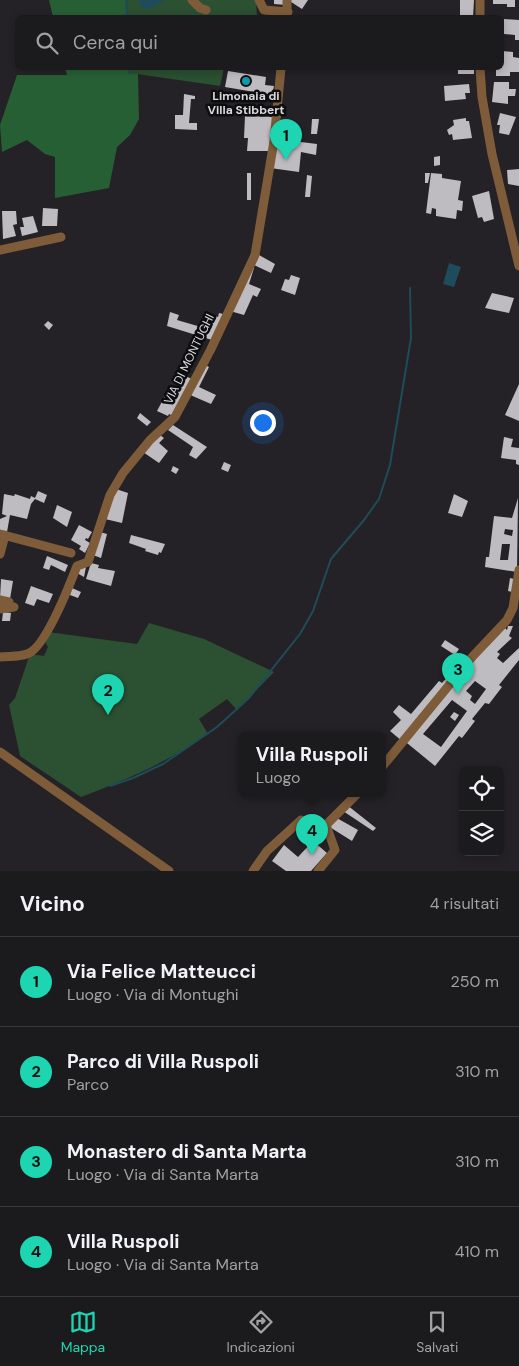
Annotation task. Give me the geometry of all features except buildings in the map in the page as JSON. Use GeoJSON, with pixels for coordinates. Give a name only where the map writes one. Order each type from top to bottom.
{"type":"FeatureCollection","features":[{"type":"Feature","properties":{"kind":"street"},"geometry":{"type":"LineString","coordinates":[[192,0],[200,8],[206,10]]}},
{"type":"Feature","properties":{"kind":"street"},"geometry":{"type":"LineString","coordinates":[[260,0],[264,10],[287,15],[287,0]]}},
{"type":"Feature","properties":{"kind":"street"},"geometry":{"type":"LineString","coordinates":[[480,0],[480,15]]}},
{"type":"Feature","properties":{"kind":"street","name":"VIA DI MONTUGHI"},"geometry":{"type":"LineString","coordinates":[[0,658],[28,654],[42,640],[77,566],[88,562],[110,495],[123,473],[150,440],[175,417],[211,349],[255,254],[274,141],[275,112],[281,70]]}},
{"type":"Feature","properties":{"kind":"street"},"geometry":{"type":"LineString","coordinates":[[480,70],[482,97],[492,154],[519,266]]}},
{"type":"Feature","properties":{"kind":"street"},"geometry":{"type":"LineString","coordinates":[[0,250],[61,237]]}},
{"type":"Feature","properties":{"kind":"street"},"geometry":{"type":"LineString","coordinates":[[0,554],[2,534],[71,552]]}},
{"type":"Feature","properties":{"kind":"street"},"geometry":{"type":"LineString","coordinates":[[386,762],[473,656],[491,639],[512,612],[519,570]]}},
{"type":"Feature","properties":{"kind":"street"},"geometry":{"type":"LineString","coordinates":[[0,609],[8,603]]}},
{"type":"Feature","properties":{"kind":"street"},"geometry":{"type":"LineString","coordinates":[[0,752],[169,871]]}},
{"type":"Feature","properties":{"kind":"street"},"geometry":{"type":"LineString","coordinates":[[318,871],[335,850],[326,825],[354,797]]}},
{"type":"Feature","properties":{"kind":"street"},"geometry":{"type":"LineString","coordinates":[[253,871],[267,852],[301,820]]}},
{"type":"Feature","properties":{"kind":"green space"},"geometry":{"type":"Polygon","coordinates":[[[49,0],[127,0],[128,15],[53,15],[49,0]]]}},
{"type":"Feature","properties":{"kind":"green space"},"geometry":{"type":"Polygon","coordinates":[[[127,0],[256,0],[257,15],[128,15],[127,0]]]}},
{"type":"Feature","properties":{"kind":"green space"},"geometry":{"type":"Polygon","coordinates":[[[66,70],[130,70],[130,73],[138,74],[139,119],[130,135],[117,147],[109,188],[55,198],[55,157],[45,154],[27,140],[2,152],[0,125],[17,75],[67,75],[66,70]]]}},
{"type":"Feature","properties":{"kind":"green space"},"geometry":{"type":"Polygon","coordinates":[[[130,70],[224,70],[220,86],[130,73],[130,70]]]}},
{"type":"Feature","properties":{"kind":"green space"},"geometry":{"type":"Polygon","coordinates":[[[149,623],[204,639],[274,672],[237,710],[227,699],[199,719],[208,734],[193,744],[146,770],[81,797],[20,756],[9,705],[15,698],[30,654],[44,656],[48,647],[44,640],[48,632],[137,644],[149,623]]]}},
{"type":"Feature","properties":{"kind":"water"},"geometry":{"type":"Polygon","coordinates":[[[139,0],[165,0],[147,9],[139,5],[139,0]]]}},
{"type":"Feature","properties":{"kind":"water"},"geometry":{"type":"Polygon","coordinates":[[[449,263],[461,267],[454,287],[443,284],[449,263]]]}},
{"type":"Feature","properties":{"kind":"waterway"},"geometry":{"type":"LineString","coordinates":[[126,0],[127,15]]}},
{"type":"Feature","properties":{"kind":"waterway"},"geometry":{"type":"LineString","coordinates":[[110,786],[163,764],[217,727],[249,698],[300,634],[313,611],[331,559],[379,499],[390,465],[411,338],[410,288]]}},
{"type":"Feature","properties":{"kind":"place","name":"Limonaia di Villa Stibbert"},"geometry":{"type":"Point","coordinates":[246,81]}},
{"type":"Feature","properties":{"kind":"place","name":"Via Felice Matteucci"},"geometry":{"type":"Point","coordinates":[286,160]}},
{"type":"Feature","properties":{"kind":"place","name":"Monastero di Santa Marta"},"geometry":{"type":"Point","coordinates":[458,694]}},
{"type":"Feature","properties":{"kind":"place","name":"Parco di Villa Ruspoli"},"geometry":{"type":"Point","coordinates":[108,715]}},
{"type":"Feature","properties":{"kind":"place","name":"Villa Ruspoli"},"geometry":{"type":"Point","coordinates":[312,855]}}]}
